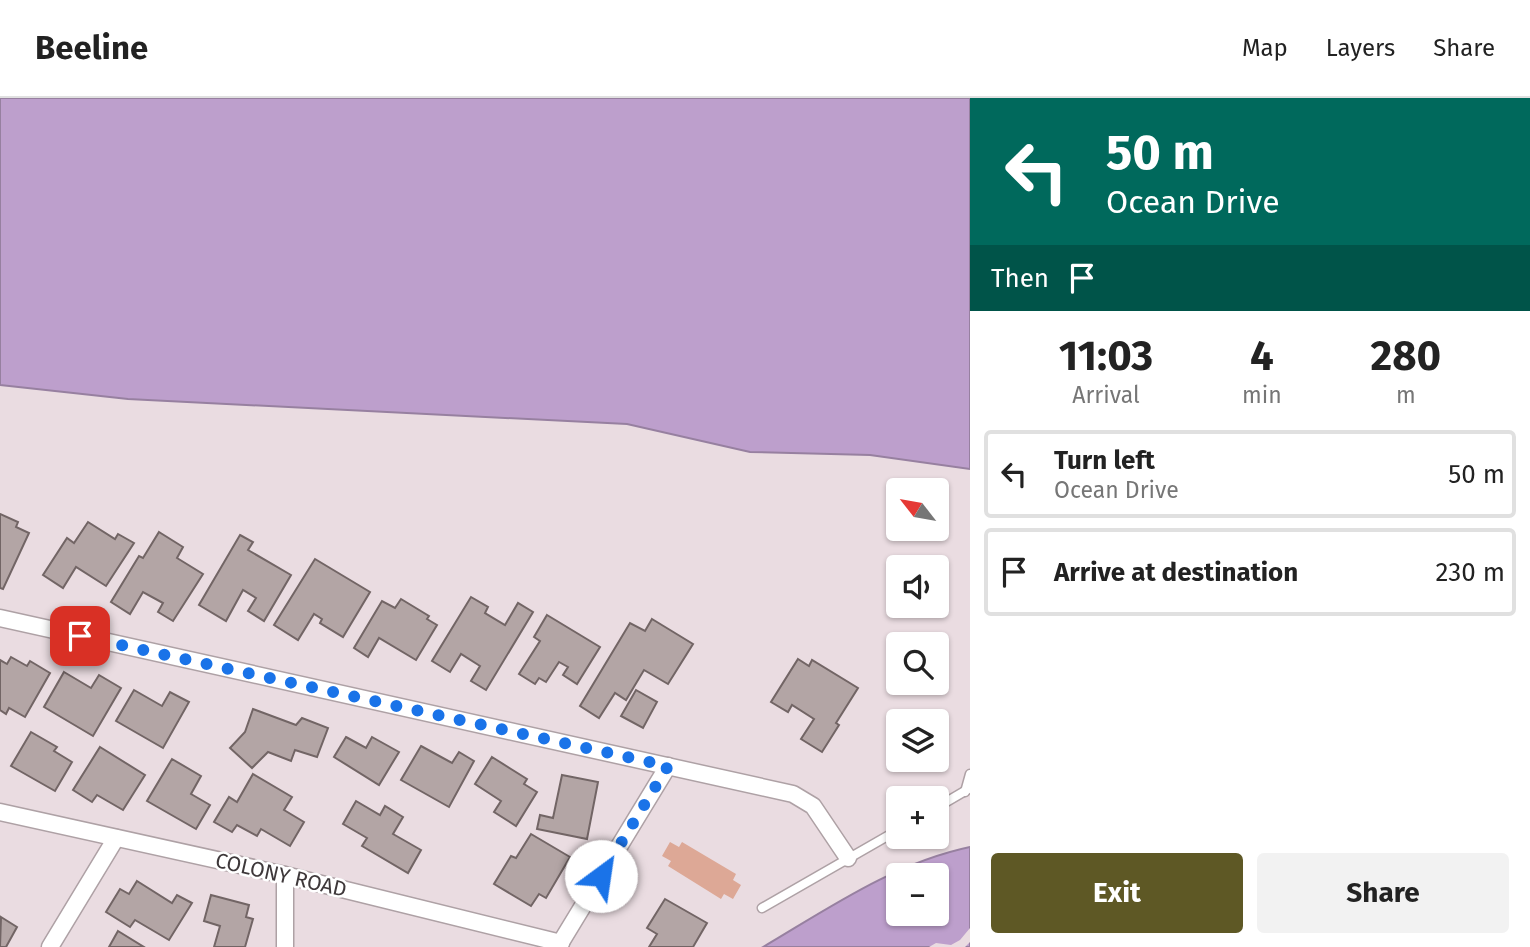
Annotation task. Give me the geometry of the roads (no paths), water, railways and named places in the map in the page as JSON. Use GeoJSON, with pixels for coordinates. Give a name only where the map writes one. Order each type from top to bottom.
{"type":"FeatureCollection","features":[{"type":"Feature","properties":{"kind":"street"},"geometry":{"type":"LineString","coordinates":[[0,618],[793,794],[813,806],[848,858]]}},
{"type":"Feature","properties":{"kind":"street"},"geometry":{"type":"LineString","coordinates":[[560,945],[668,766]]}},
{"type":"Feature","properties":{"kind":"street","name":"COLONY ROAD"},"geometry":{"type":"LineString","coordinates":[[0,813],[285,875],[560,945]]}},
{"type":"Feature","properties":{"kind":"street"},"geometry":{"type":"LineString","coordinates":[[50,947],[116,838]]}},
{"type":"Feature","properties":{"kind":"street"},"geometry":{"type":"LineString","coordinates":[[285,875],[285,947]]}},
{"type":"Feature","properties":{"kind":"lane"},"geometry":{"type":"LineString","coordinates":[[949,800],[967,790],[970,774]]}},
{"type":"Feature","properties":{"kind":"lane"},"geometry":{"type":"LineString","coordinates":[[762,908],[886,837]]}}]}
